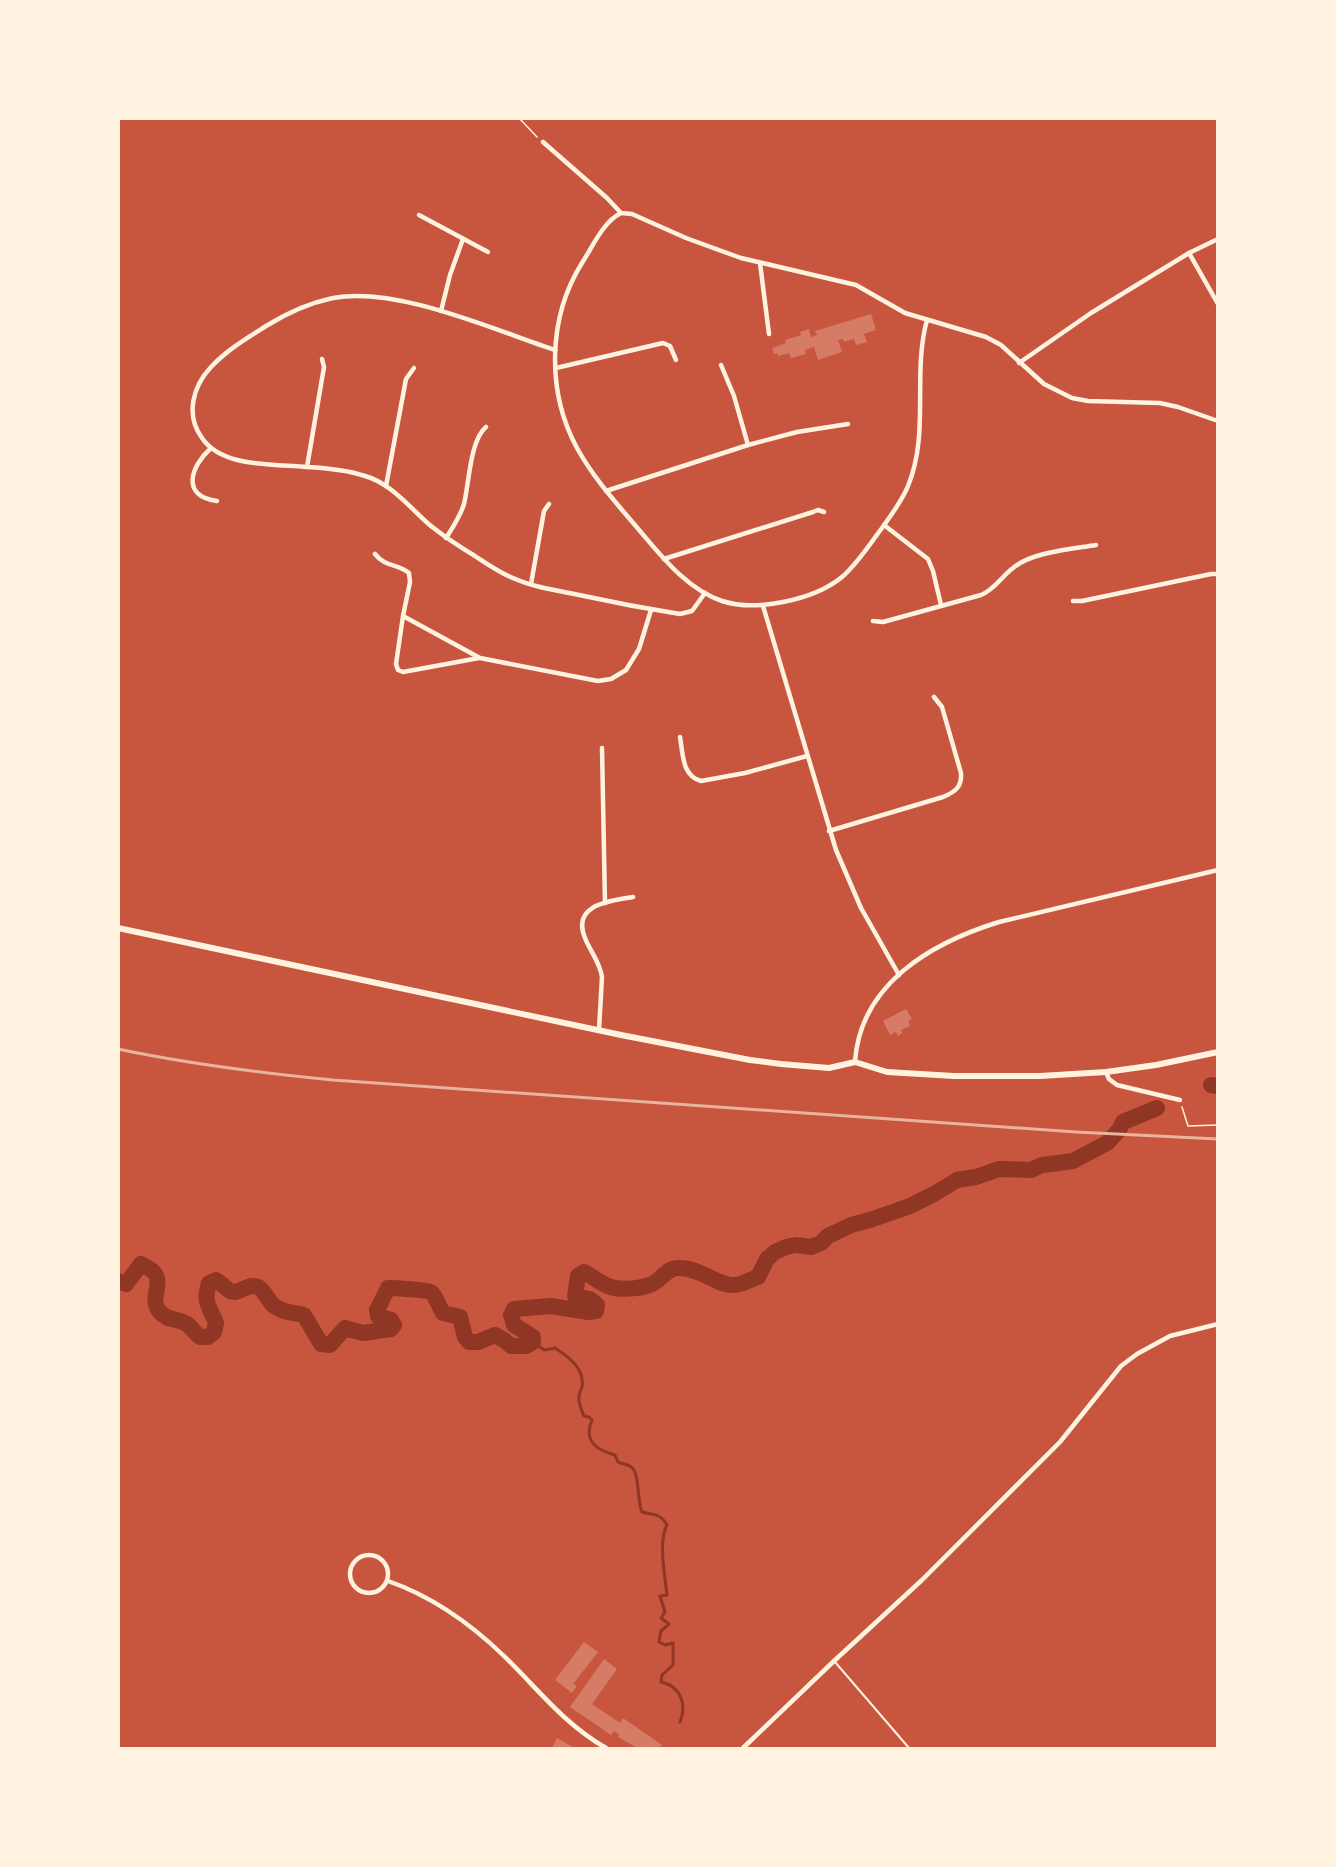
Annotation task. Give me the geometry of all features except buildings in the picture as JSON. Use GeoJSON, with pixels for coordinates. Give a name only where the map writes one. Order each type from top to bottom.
{"type":"FeatureCollection","features":[{"type":"Feature","properties":{"kind":"main road"},"geometry":{"type":"LineString","coordinates":[[118,928],[599,1030],[758,1061],[829,1068],[855,1062],[887,1072],[1040,1076],[1106,1072],[1156,1065],[1218,1052]]}},
{"type":"Feature","properties":{"kind":"street"},"geometry":{"type":"LineString","coordinates":[[543,142],[621,213]]}},
{"type":"Feature","properties":{"kind":"street"},"geometry":{"type":"LineString","coordinates":[[927,320],[921,343],[918,450],[908,486],[884,525],[853,566],[835,582],[811,593],[763,606],[735,604],[705,593],[683,578],[664,559],[587,465],[572,438],[560,401],[555,351],[559,315],[566,293],[600,235],[611,219],[621,213],[632,214],[686,238],[760,263],[856,285],[905,313],[987,337],[1001,345],[1044,384],[1072,398],[1178,406],[1218,421]]}},
{"type":"Feature","properties":{"kind":"street"},"geometry":{"type":"LineString","coordinates":[[419,215],[488,252]]}},
{"type":"Feature","properties":{"kind":"street"},"geometry":{"type":"LineString","coordinates":[[441,311],[450,274],[463,239]]}},
{"type":"Feature","properties":{"kind":"street"},"geometry":{"type":"LineString","coordinates":[[1019,363],[1091,313],[1189,253],[1218,239]]}},
{"type":"Feature","properties":{"kind":"street"},"geometry":{"type":"LineString","coordinates":[[1189,253],[1218,304]]}},
{"type":"Feature","properties":{"kind":"street"},"geometry":{"type":"LineString","coordinates":[[760,263],[769,334]]}},
{"type":"Feature","properties":{"kind":"street"},"geometry":{"type":"LineString","coordinates":[[555,351],[441,311],[400,300],[351,296],[310,304],[284,316],[231,349],[200,381],[194,398],[193,417],[201,438],[223,455],[246,462],[307,467],[368,476],[386,486],[446,538],[507,576],[531,584],[651,610],[680,614],[687,614],[697,606],[705,593]]}},
{"type":"Feature","properties":{"kind":"street"},"geometry":{"type":"LineString","coordinates":[[556,368],[663,343],[670,346],[676,360]]}},
{"type":"Feature","properties":{"kind":"street"},"geometry":{"type":"LineString","coordinates":[[307,467],[324,367],[322,359]]}},
{"type":"Feature","properties":{"kind":"street"},"geometry":{"type":"LineString","coordinates":[[721,365],[734,396],[748,445]]}},
{"type":"Feature","properties":{"kind":"street"},"geometry":{"type":"LineString","coordinates":[[386,486],[406,379],[414,368]]}},
{"type":"Feature","properties":{"kind":"street"},"geometry":{"type":"LineString","coordinates":[[606,491],[748,445],[797,432],[848,424]]}},
{"type":"Feature","properties":{"kind":"street"},"geometry":{"type":"LineString","coordinates":[[446,538],[460,515],[476,442],[486,427]]}},
{"type":"Feature","properties":{"kind":"street"},"geometry":{"type":"LineString","coordinates":[[211,448],[199,459],[195,468],[194,487],[196,493],[202,498],[217,501]]}},
{"type":"Feature","properties":{"kind":"street"},"geometry":{"type":"LineString","coordinates":[[531,584],[544,511],[549,504]]}},
{"type":"Feature","properties":{"kind":"street"},"geometry":{"type":"LineString","coordinates":[[664,559],[813,512],[824,512]]}},
{"type":"Feature","properties":{"kind":"street"},"geometry":{"type":"LineString","coordinates":[[884,525],[928,559],[932,565],[941,605]]}},
{"type":"Feature","properties":{"kind":"street"},"geometry":{"type":"LineString","coordinates":[[873,621],[883,622],[989,592],[1014,567],[1033,558],[1096,544]]}},
{"type":"Feature","properties":{"kind":"street"},"geometry":{"type":"LineString","coordinates":[[375,554],[385,564],[402,568],[410,573],[396,664],[398,670],[403,672],[480,658]]}},
{"type":"Feature","properties":{"kind":"street"},"geometry":{"type":"LineString","coordinates":[[1073,601],[1082,602],[1218,574]]}},
{"type":"Feature","properties":{"kind":"street"},"geometry":{"type":"LineString","coordinates":[[763,606],[830,831],[861,908],[899,975]]}},
{"type":"Feature","properties":{"kind":"street"},"geometry":{"type":"LineString","coordinates":[[403,616],[480,658],[590,680],[611,679],[626,670],[636,655],[651,610]]}},
{"type":"Feature","properties":{"kind":"street"},"geometry":{"type":"LineString","coordinates":[[830,831],[943,797],[956,790],[961,780],[961,773],[942,707],[934,697]]}},
{"type":"Feature","properties":{"kind":"street"},"geometry":{"type":"LineString","coordinates":[[680,738],[686,770],[695,779],[701,781],[736,776],[807,756]]}},
{"type":"Feature","properties":{"kind":"street"},"geometry":{"type":"LineString","coordinates":[[602,748],[605,903]]}},
{"type":"Feature","properties":{"kind":"street"},"geometry":{"type":"LineString","coordinates":[[855,1062],[858,1038],[864,1018],[877,999],[899,975],[930,950],[969,932],[1218,870]]}},
{"type":"Feature","properties":{"kind":"street"},"geometry":{"type":"LineString","coordinates":[[599,1030],[601,970],[584,937],[582,928],[584,919],[594,906],[633,897]]}},
{"type":"Feature","properties":{"kind":"street"},"geometry":{"type":"LineString","coordinates":[[1106,1072],[1109,1079],[1117,1085],[1180,1100]]}},
{"type":"Feature","properties":{"kind":"street"},"geometry":{"type":"LineString","coordinates":[[743,1749],[834,1660],[922,1580],[1060,1442],[1121,1366],[1137,1354],[1170,1336],[1218,1324]]}},
{"type":"Feature","properties":{"kind":"street"},"geometry":{"type":"LineString","coordinates":[[369,1555],[375,1556],[386,1564],[388,1581],[378,1592],[366,1594],[355,1588],[350,1571],[357,1559],[369,1555]]}},
{"type":"Feature","properties":{"kind":"street"},"geometry":{"type":"LineString","coordinates":[[388,1581],[404,1587],[457,1617],[479,1633],[577,1731],[606,1749]]}},
{"type":"Feature","properties":{"kind":"lane"},"geometry":{"type":"LineString","coordinates":[[834,1660],[909,1749]]}},
{"type":"Feature","properties":{"kind":"path"},"geometry":{"type":"LineString","coordinates":[[519,118],[543,142]]}},
{"type":"Feature","properties":{"kind":"path"},"geometry":{"type":"LineString","coordinates":[[1180,1100],[1188,1126],[1218,1125]]}},
{"type":"Feature","properties":{"kind":"waterway"},"geometry":{"type":"LineString","coordinates":[[1211,1085],[1218,1086]]}},
{"type":"Feature","properties":{"kind":"waterway"},"geometry":{"type":"LineString","coordinates":[[118,1281],[126,1284],[141,1264],[151,1269],[158,1281],[155,1299],[160,1312],[166,1317],[187,1324],[200,1337],[208,1337],[214,1332],[216,1323],[208,1304],[207,1295],[209,1283],[216,1280],[232,1292],[252,1286],[258,1287],[276,1307],[304,1315],[321,1344],[330,1345],[345,1328],[363,1333],[391,1329],[394,1325],[391,1320],[378,1316],[377,1310],[388,1288],[431,1292],[443,1313],[460,1317],[465,1337],[469,1342],[478,1342],[495,1335],[511,1346],[526,1346],[533,1342],[533,1337],[514,1325],[511,1315],[514,1309],[551,1306],[596,1311],[597,1305],[590,1299],[575,1296],[578,1276],[584,1272],[613,1288],[647,1286],[676,1268],[694,1271],[726,1284],[739,1284],[758,1277],[767,1259],[775,1252],[796,1245],[811,1247],[851,1225],[910,1206],[957,1180],[976,1177],[999,1169],[1031,1170],[1042,1165],[1073,1161],[1107,1143],[1123,1122],[1157,1108]]}},
{"type":"Feature","properties":{"kind":"waterway"},"geometry":{"type":"LineString","coordinates":[[533,1342],[544,1350],[555,1348],[575,1364],[582,1381],[580,1407],[584,1416],[592,1420],[590,1439],[597,1447],[615,1455],[618,1462],[634,1470],[642,1512],[659,1516],[667,1525],[663,1540],[667,1595],[660,1596],[665,1612],[661,1618],[669,1624],[661,1631],[659,1642],[665,1645],[673,1643],[673,1665],[662,1675],[661,1682],[668,1684],[681,1697],[683,1709],[680,1722]]}},
{"type":"Feature","properties":{"kind":"railway"},"geometry":{"type":"LineString","coordinates":[[118,1049],[225,1068],[333,1080],[1076,1132],[1218,1139]]}}]}
